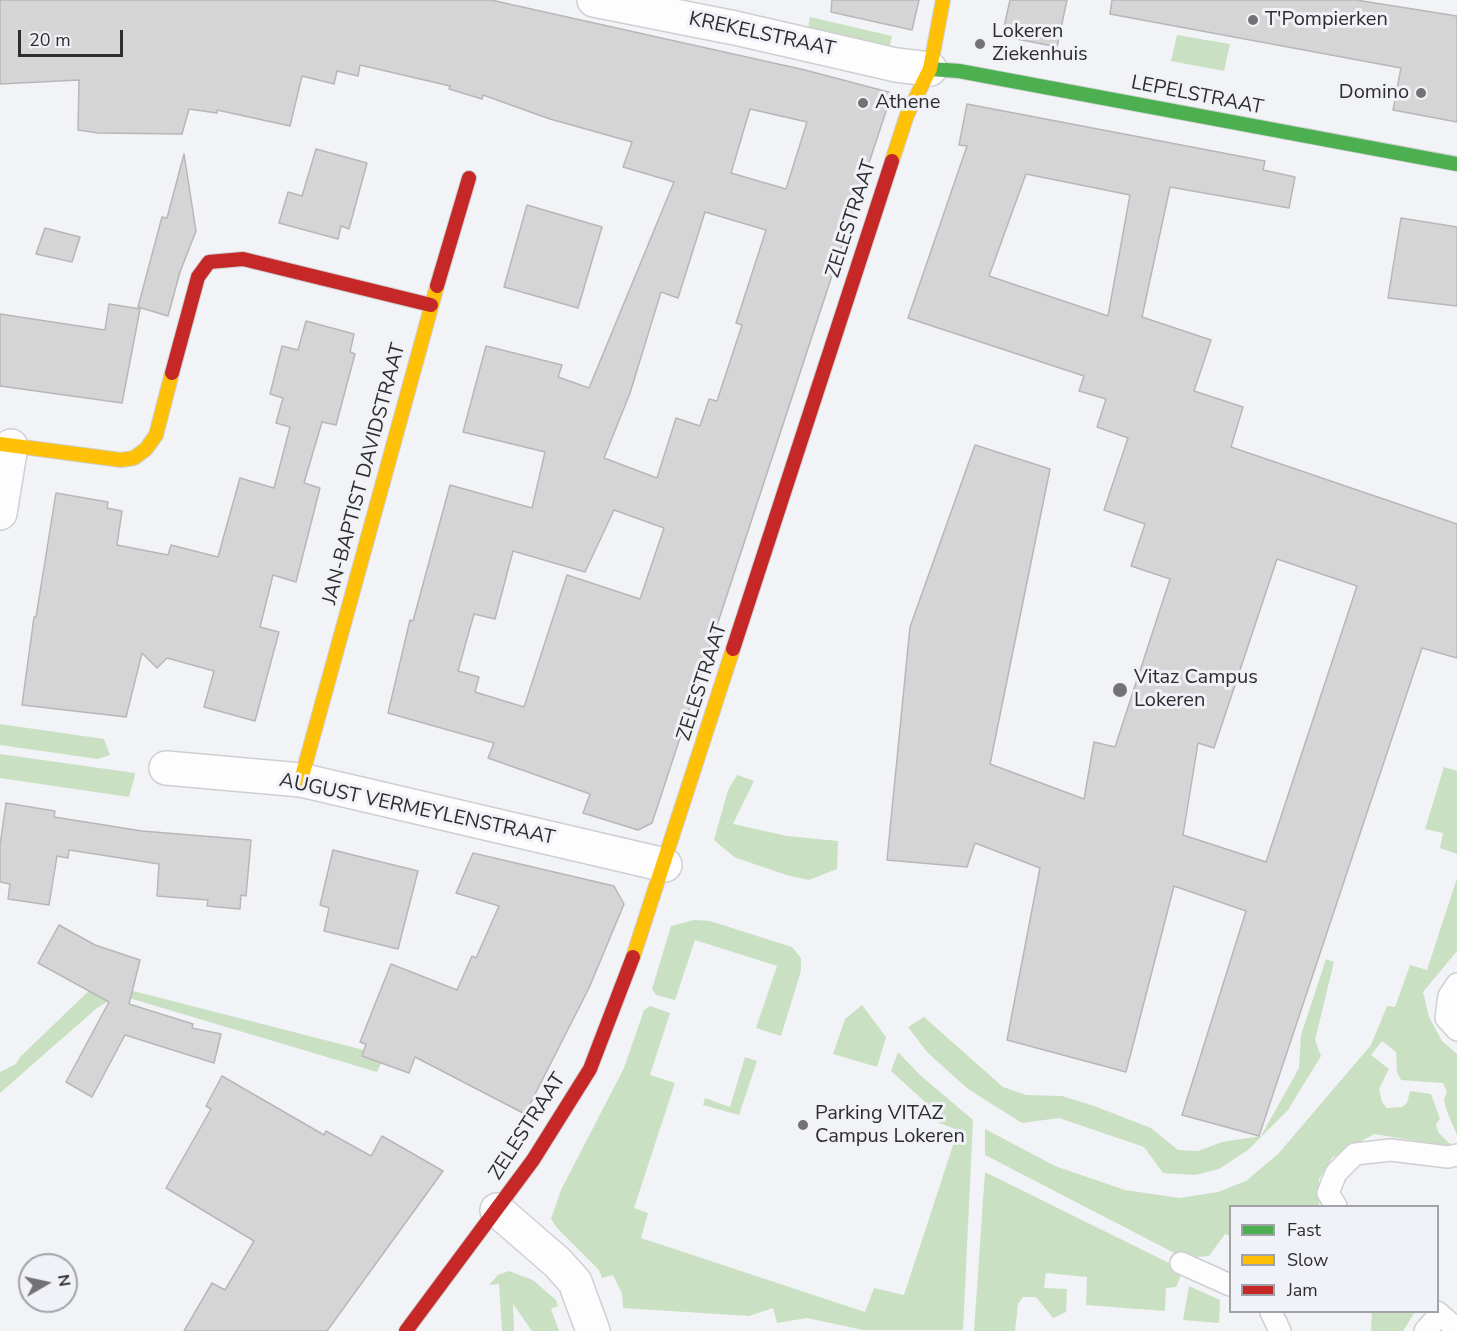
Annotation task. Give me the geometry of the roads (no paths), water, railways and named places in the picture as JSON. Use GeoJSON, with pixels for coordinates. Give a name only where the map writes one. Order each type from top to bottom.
{"type":"FeatureCollection","features":[{"type":"Feature","properties":{"kind":"street","name":"KREKELSTRAAT"},"geometry":{"type":"LineString","coordinates":[[594,0],[735,28],[896,65],[930,69]]}},
{"type":"Feature","properties":{"kind":"street","name":"ZELESTRAAT"},"geometry":{"type":"LineString","coordinates":[[406,1331],[497,1210],[590,1069],[632,966],[907,115],[930,69],[943,0]]}},
{"type":"Feature","properties":{"kind":"street","name":"LEPELSTRAAT"},"geometry":{"type":"LineString","coordinates":[[930,69],[959,71],[1457,165]]}},
{"type":"Feature","properties":{"kind":"street","name":"JAN-BAPTIST DAVIDSTRAAT"},"geometry":{"type":"LineString","coordinates":[[301,780],[431,305],[469,178]]}},
{"type":"Feature","properties":{"kind":"street"},"geometry":{"type":"LineString","coordinates":[[0,513],[6,445],[121,460],[134,458],[146,449],[156,435],[198,278],[209,262],[243,258],[431,305]]}},
{"type":"Feature","properties":{"kind":"street","name":"AUGUST VERMEYLENSTRAAT"},"geometry":{"type":"LineString","coordinates":[[166,768],[301,780],[665,865]]}},
{"type":"Feature","properties":{"kind":"street"},"geometry":{"type":"LineString","coordinates":[[497,1210],[558,1263],[575,1282],[593,1331]]}},
{"type":"Feature","properties":{"kind":"lane"},"geometry":{"type":"LineString","coordinates":[[1457,984],[1449,996],[1446,1018],[1457,1030]]}},
{"type":"Feature","properties":{"kind":"lane"},"geometry":{"type":"LineString","coordinates":[[1335,1205],[1328,1193],[1336,1173],[1355,1154],[1390,1150],[1448,1157],[1457,1155]]}},
{"type":"Feature","properties":{"kind":"lane"},"geometry":{"type":"LineString","coordinates":[[1181,1263],[1229,1285]]}},
{"type":"Feature","properties":{"kind":"lane"},"geometry":{"type":"LineString","coordinates":[[1272,1313],[1281,1331]]}},
{"type":"Feature","properties":{"kind":"lane"},"geometry":{"type":"LineString","coordinates":[[1425,1331],[1438,1313],[1457,1329]]}},
{"type":"Feature","properties":{"kind":"place","name":"T'Pompierken"},"geometry":{"type":"Point","coordinates":[1253,20]}},
{"type":"Feature","properties":{"kind":"place","name":"Lokeren Ziekenhuis"},"geometry":{"type":"Point","coordinates":[980,44]}},
{"type":"Feature","properties":{"kind":"place","name":"Domino"},"geometry":{"type":"Point","coordinates":[1421,93]}},
{"type":"Feature","properties":{"kind":"place","name":"Athene"},"geometry":{"type":"Point","coordinates":[863,103]}},
{"type":"Feature","properties":{"kind":"place","name":"Vitaz Campus Lokeren"},"geometry":{"type":"Point","coordinates":[1120,690]}},
{"type":"Feature","properties":{"kind":"place","name":"Parking VITAZ Campus Lokeren"},"geometry":{"type":"Point","coordinates":[803,1125]}}]}
